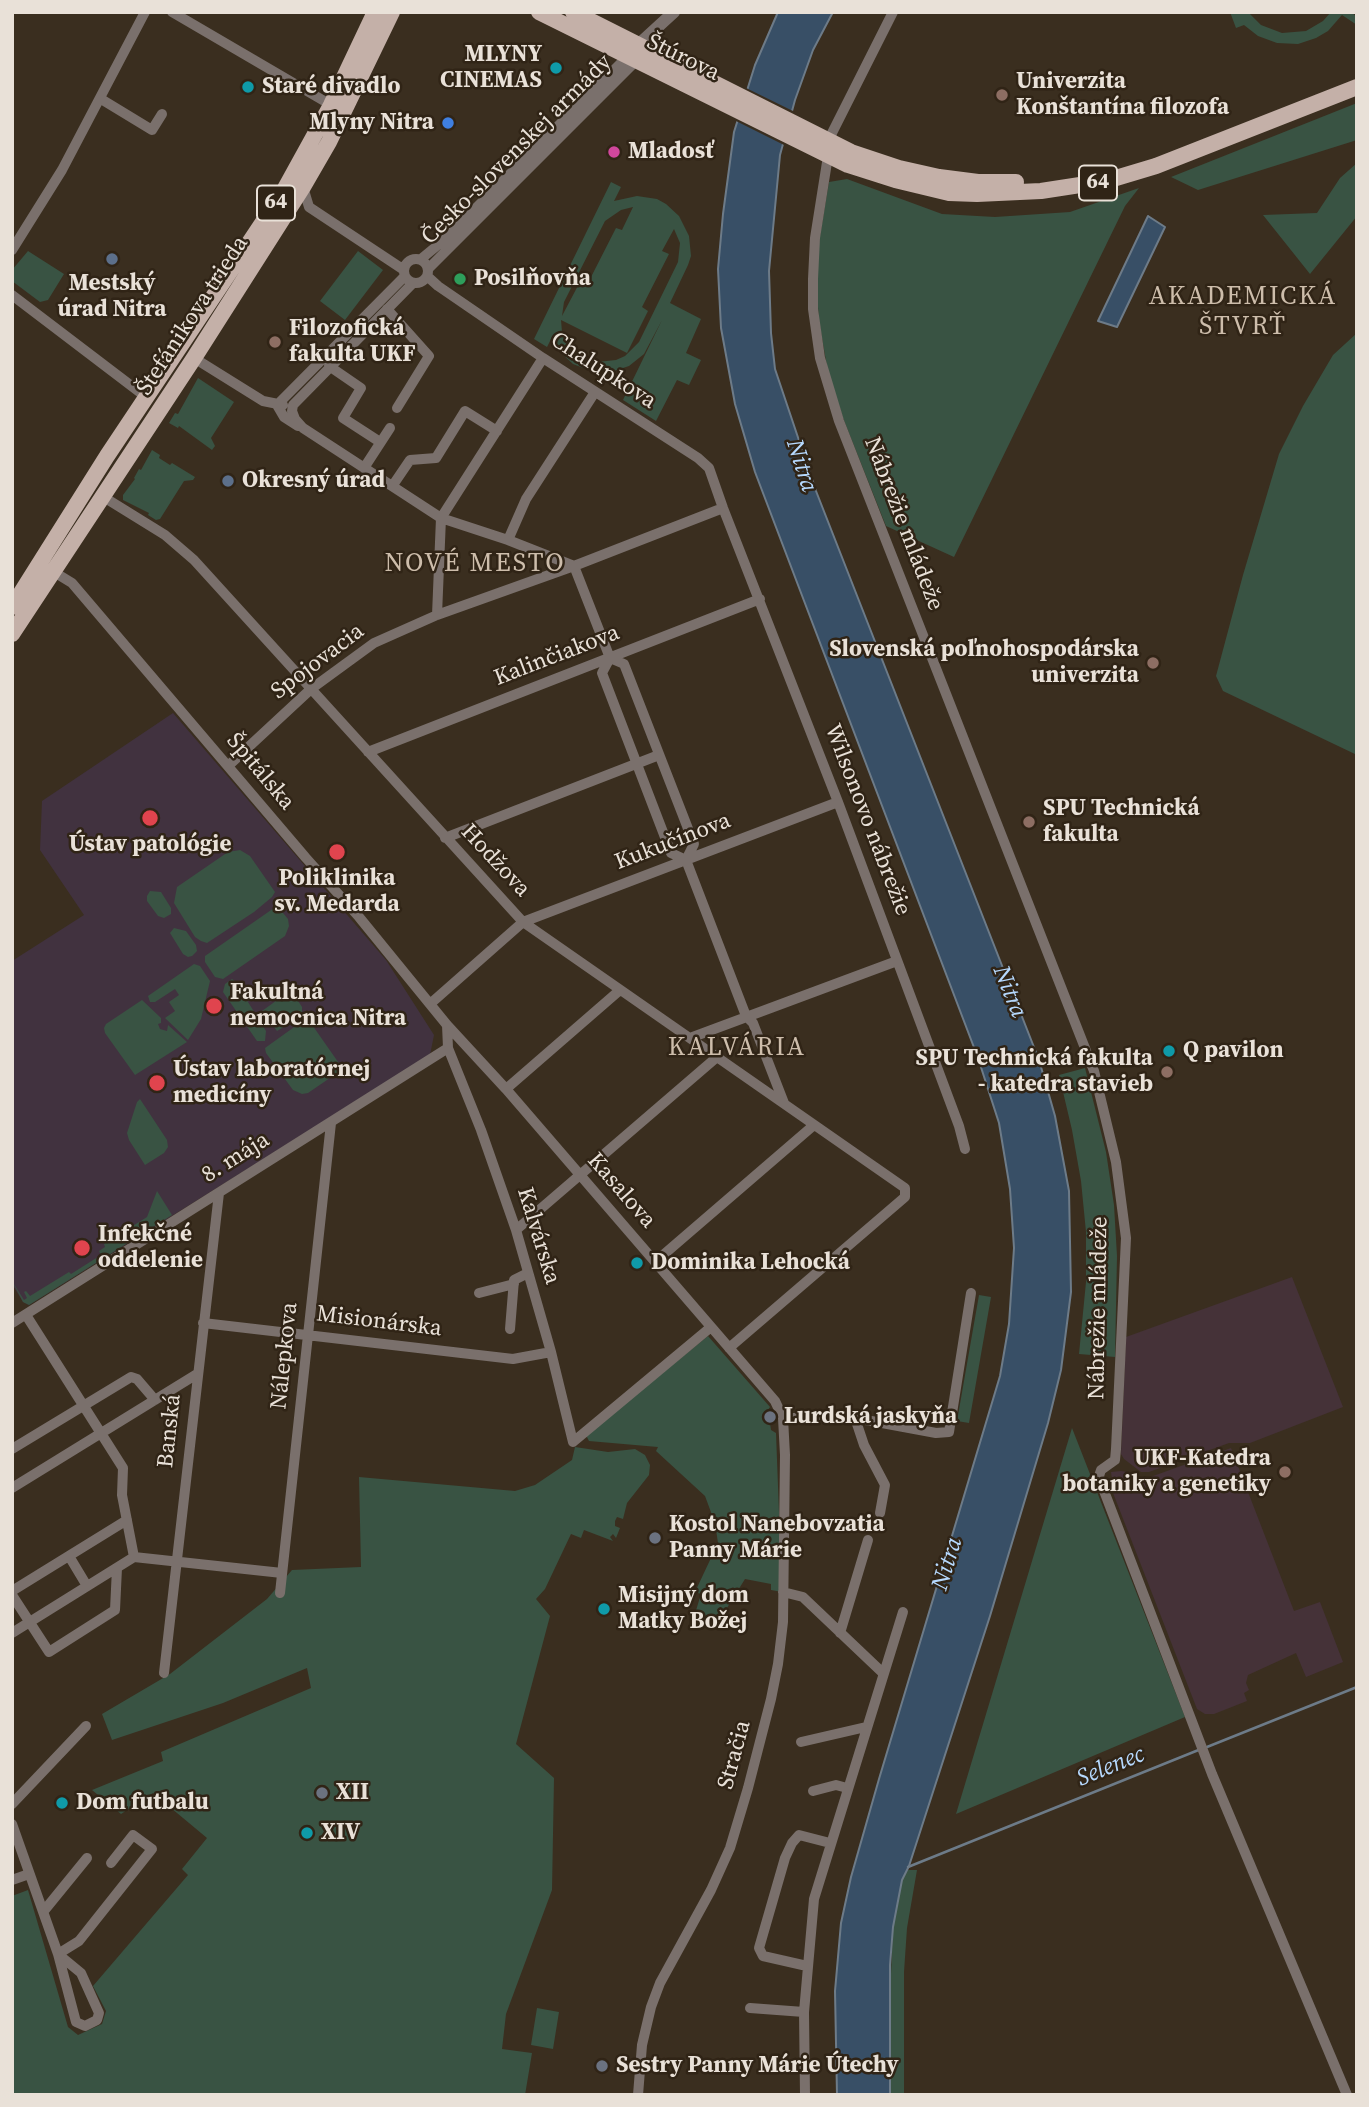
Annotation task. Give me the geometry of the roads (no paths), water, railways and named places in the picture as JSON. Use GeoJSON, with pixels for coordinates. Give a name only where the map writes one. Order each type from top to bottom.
{"type":"FeatureCollection","features":[{"type":"Feature","properties":{"kind":"main road","name":"Štefánikova trieda"},"geometry":{"type":"LineString","coordinates":[[12,607],[48,567],[102,496],[303,187],[375,12]]}},
{"type":"Feature","properties":{"kind":"main road","name":"Štefánikova trieda"},"geometry":{"type":"LineString","coordinates":[[12,634],[146,397],[337,108],[392,12]]}},
{"type":"Feature","properties":{"kind":"main road","name":"Štúrova"},"geometry":{"type":"LineString","coordinates":[[539,12],[610,47],[637,52]]}},
{"type":"Feature","properties":{"kind":"main road","name":"Štúrova"},"geometry":{"type":"LineString","coordinates":[[573,12],[637,52],[829,149]]}},
{"type":"Feature","properties":{"kind":"main road","name":"64"},"geometry":{"type":"LineString","coordinates":[[829,149],[951,179],[1006,183],[1074,176],[1103,171],[1153,156],[1357,75]]}},
{"type":"Feature","properties":{"kind":"main road","name":"64"},"geometry":{"type":"LineString","coordinates":[[829,149],[870,172],[949,192],[1007,193],[1076,187],[1156,166],[1357,87]]}},
{"type":"Feature","properties":{"kind":"main road"},"geometry":{"type":"LineString","coordinates":[[179,348],[194,358]]}},
{"type":"Feature","properties":{"kind":"main road"},"geometry":{"type":"LineString","coordinates":[[146,397],[160,408]]}},
{"type":"Feature","properties":{"kind":"street"},"geometry":{"type":"LineString","coordinates":[[12,250],[102,99],[145,12]]}},
{"type":"Feature","properties":{"kind":"street"},"geometry":{"type":"LineString","coordinates":[[172,12],[337,108]]}},
{"type":"Feature","properties":{"kind":"street"},"geometry":{"type":"LineString","coordinates":[[637,52],[676,12]]}},
{"type":"Feature","properties":{"kind":"street","name":"Nábrežie mládeže"},"geometry":{"type":"LineString","coordinates":[[893,12],[832,132],[815,238],[813,309],[820,358],[839,421],[1094,1071],[1116,1162],[1126,1238],[1115,1460],[1101,1471],[1099,1476],[1212,1774],[1347,2095]]}},
{"type":"Feature","properties":{"kind":"street"},"geometry":{"type":"LineString","coordinates":[[610,47],[612,72]]}},
{"type":"Feature","properties":{"kind":"street","name":"Česko-slovenskej armády"},"geometry":{"type":"LineString","coordinates":[[293,405],[387,309],[444,240],[612,72],[637,52]]}},
{"type":"Feature","properties":{"kind":"street","name":"Česko-slovenskej armády"},"geometry":{"type":"LineString","coordinates":[[277,405],[416,272],[637,52]]}},
{"type":"Feature","properties":{"kind":"street"},"geometry":{"type":"LineString","coordinates":[[102,99],[152,130],[162,114]]}},
{"type":"Feature","properties":{"kind":"street"},"geometry":{"type":"LineString","coordinates":[[287,213],[309,207],[303,187]]}},
{"type":"Feature","properties":{"kind":"street","name":"Chalupkova"},"geometry":{"type":"LineString","coordinates":[[309,207],[438,286],[543,358],[696,456],[709,468],[723,508]]}},
{"type":"Feature","properties":{"kind":"street"},"geometry":{"type":"LineString","coordinates":[[12,295],[146,397]]}},
{"type":"Feature","properties":{"kind":"street"},"geometry":{"type":"LineString","coordinates":[[387,309],[429,356],[397,408]]}},
{"type":"Feature","properties":{"kind":"street"},"geometry":{"type":"LineString","coordinates":[[194,358],[263,401],[277,405],[293,405],[295,419],[303,428]]}},
{"type":"Feature","properties":{"kind":"street"},"geometry":{"type":"LineString","coordinates":[[437,615],[441,518],[543,358]]}},
{"type":"Feature","properties":{"kind":"street"},"geometry":{"type":"LineString","coordinates":[[329,366],[361,388],[343,418],[380,442]]}},
{"type":"Feature","properties":{"kind":"street"},"geometry":{"type":"LineString","coordinates":[[508,540],[526,499],[596,392]]}},
{"type":"Feature","properties":{"kind":"street"},"geometry":{"type":"LineString","coordinates":[[277,405],[284,417],[441,518],[574,566],[610,658],[624,664],[694,844],[686,860]]}},
{"type":"Feature","properties":{"kind":"street"},"geometry":{"type":"LineString","coordinates":[[393,485],[410,460],[436,458],[465,411],[497,431]]}},
{"type":"Feature","properties":{"kind":"street"},"geometry":{"type":"LineString","coordinates":[[364,468],[390,428]]}},
{"type":"Feature","properties":{"kind":"street","name":"Hodžova"},"geometry":{"type":"LineString","coordinates":[[102,496],[164,535],[194,560],[523,922],[905,1188],[905,1197],[729,1348]]}},
{"type":"Feature","properties":{"kind":"street","name":"Spojovacia"},"geometry":{"type":"LineString","coordinates":[[228,766],[311,689],[374,643],[437,615],[574,566],[723,508]]}},
{"type":"Feature","properties":{"kind":"street","name":"Wilsonovo nábrežie"},"geometry":{"type":"LineString","coordinates":[[723,508],[838,802],[959,1126],[965,1149]]}},
{"type":"Feature","properties":{"kind":"street","name":"Špitálska"},"geometry":{"type":"LineString","coordinates":[[48,567],[72,583],[430,1003]]}},
{"type":"Feature","properties":{"kind":"street","name":"Kalinčiakova"},"geometry":{"type":"LineString","coordinates":[[368,752],[760,599]]}},
{"type":"Feature","properties":{"kind":"street"},"geometry":{"type":"LineString","coordinates":[[610,658],[602,673],[671,853],[686,860],[746,1016],[753,1023],[783,1103]]}},
{"type":"Feature","properties":{"kind":"street"},"geometry":{"type":"LineString","coordinates":[[445,838],[659,755]]}},
{"type":"Feature","properties":{"kind":"street","name":"Kukučínova"},"geometry":{"type":"LineString","coordinates":[[523,922],[838,802]]}},
{"type":"Feature","properties":{"kind":"street"},"geometry":{"type":"LineString","coordinates":[[430,1003],[523,922]]}},
{"type":"Feature","properties":{"kind":"street"},"geometry":{"type":"LineString","coordinates":[[690,1038],[897,961]]}},
{"type":"Feature","properties":{"kind":"street"},"geometry":{"type":"LineString","coordinates":[[506,1089],[620,990]]}},
{"type":"Feature","properties":{"kind":"street","name":"Kasalova"},"geometry":{"type":"LineString","coordinates":[[430,1003],[775,1401],[780,1413]]}},
{"type":"Feature","properties":{"kind":"street"},"geometry":{"type":"LineString","coordinates":[[447,1025],[448,1048]]}},
{"type":"Feature","properties":{"kind":"street","name":"8. mája"},"geometry":{"type":"LineString","coordinates":[[12,1323],[448,1048]]}},
{"type":"Feature","properties":{"kind":"street","name":"Kalvárska"},"geometry":{"type":"LineString","coordinates":[[448,1048],[481,1130],[516,1230],[551,1352],[573,1442],[711,1327]]}},
{"type":"Feature","properties":{"kind":"street"},"geometry":{"type":"LineString","coordinates":[[516,1230],[717,1057]]}},
{"type":"Feature","properties":{"kind":"street","name":"Nálepkova"},"geometry":{"type":"LineString","coordinates":[[281,1593],[331,1123]]}},
{"type":"Feature","properties":{"kind":"street"},"geometry":{"type":"LineString","coordinates":[[654,1262],[814,1125]]}},
{"type":"Feature","properties":{"kind":"street","name":"Banská"},"geometry":{"type":"LineString","coordinates":[[164,1674],[202,1323],[219,1194]]}},
{"type":"Feature","properties":{"kind":"street"},"geometry":{"type":"LineString","coordinates":[[510,1329],[514,1280],[528,1273]]}},
{"type":"Feature","properties":{"kind":"street"},"geometry":{"type":"LineString","coordinates":[[480,1293],[514,1284]]}},
{"type":"Feature","properties":{"kind":"street"},"geometry":{"type":"LineString","coordinates":[[780,1413],[855,1418],[936,1433],[949,1432],[971,1293]]}},
{"type":"Feature","properties":{"kind":"street"},"geometry":{"type":"LineString","coordinates":[[26,1315],[123,1468],[122,1495],[134,1556]]}},
{"type":"Feature","properties":{"kind":"street","name":"Misionárska"},"geometry":{"type":"LineString","coordinates":[[202,1323],[513,1359],[551,1352]]}},
{"type":"Feature","properties":{"kind":"street"},"geometry":{"type":"LineString","coordinates":[[12,1488],[197,1374]]}},
{"type":"Feature","properties":{"kind":"street"},"geometry":{"type":"LineString","coordinates":[[12,1449],[131,1377],[137,1379],[155,1400]]}},
{"type":"Feature","properties":{"kind":"street","name":"Stračia"},"geometry":{"type":"LineString","coordinates":[[638,2095],[642,2045],[651,2007],[660,1983],[711,1890],[730,1848],[748,1788],[778,1664],[783,1592],[780,1413]]}},
{"type":"Feature","properties":{"kind":"street"},"geometry":{"type":"LineString","coordinates":[[855,1418],[864,1445],[885,1485],[880,1513]]}},
{"type":"Feature","properties":{"kind":"street"},"geometry":{"type":"LineString","coordinates":[[117,1568],[115,1610],[49,1653],[12,1593],[127,1520]]}},
{"type":"Feature","properties":{"kind":"street"},"geometry":{"type":"LineString","coordinates":[[840,1633],[868,1540]]}},
{"type":"Feature","properties":{"kind":"street"},"geometry":{"type":"LineString","coordinates":[[69,1556],[88,1586]]}},
{"type":"Feature","properties":{"kind":"street"},"geometry":{"type":"LineString","coordinates":[[12,1633],[134,1556],[282,1573]]}},
{"type":"Feature","properties":{"kind":"street"},"geometry":{"type":"LineString","coordinates":[[783,1592],[803,1597],[883,1673]]}},
{"type":"Feature","properties":{"kind":"street"},"geometry":{"type":"LineString","coordinates":[[805,2095],[804,2012],[814,1899],[903,1612]]}},
{"type":"Feature","properties":{"kind":"street"},"geometry":{"type":"LineString","coordinates":[[12,1804],[86,1726]]}},
{"type":"Feature","properties":{"kind":"street"},"geometry":{"type":"LineString","coordinates":[[801,1742],[866,1727]]}},
{"type":"Feature","properties":{"kind":"street"},"geometry":{"type":"LineString","coordinates":[[813,1791],[836,1786],[847,1788]]}},
{"type":"Feature","properties":{"kind":"street"},"geometry":{"type":"LineString","coordinates":[[12,1824],[58,1954],[76,2022],[85,2026],[92,2025],[99,2013],[81,1973],[58,1954]]}},
{"type":"Feature","properties":{"kind":"street"},"geometry":{"type":"LineString","coordinates":[[58,1954],[79,1941],[152,1849],[133,1835],[111,1864]]}},
{"type":"Feature","properties":{"kind":"street"},"geometry":{"type":"LineString","coordinates":[[807,1966],[763,1956],[759,1948],[785,1858],[792,1843],[799,1835],[830,1843]]}},
{"type":"Feature","properties":{"kind":"street"},"geometry":{"type":"LineString","coordinates":[[43,1912],[88,1858]]}},
{"type":"Feature","properties":{"kind":"street"},"geometry":{"type":"LineString","coordinates":[[12,1880],[29,1874]]}},
{"type":"Feature","properties":{"kind":"street"},"geometry":{"type":"LineString","coordinates":[[750,2008],[804,2012]]}},
{"type":"Feature","properties":{"kind":"water","name":"Nitra"},"geometry":{"type":"Polygon","coordinates":[[[778,12],[833,12],[813,50],[795,100],[780,155],[769,271],[775,369],[816,491],[1039,1060],[1055,1116],[1069,1191],[1071,1292],[1061,1370],[1048,1423],[990,1616],[909,1866],[902,1880],[893,1927],[890,1965],[890,2095],[837,2095],[835,1991],[841,1923],[879,1779],[1000,1376],[1009,1324],[1014,1248],[1010,1189],[999,1123],[978,1058],[755,472],[735,404],[721,328],[718,269],[723,214],[734,132],[755,65],[778,12]]]}},
{"type":"Feature","properties":{"kind":"water"},"geometry":{"type":"Polygon","coordinates":[[[1148,216],[1165,227],[1117,327],[1098,321],[1148,216]]]}},
{"type":"Feature","properties":{"kind":"waterway","name":"Selenec"},"geometry":{"type":"LineString","coordinates":[[1207,1747],[1357,1687]]}},
{"type":"Feature","properties":{"kind":"waterway","name":"Selenec"},"geometry":{"type":"LineString","coordinates":[[908,1867],[1201,1749]]}},
{"type":"Feature","properties":{"kind":"place","name":"MLYNY CINEMAS"},"geometry":{"type":"Point","coordinates":[556,68]}},
{"type":"Feature","properties":{"kind":"place","name":"Staré divadlo"},"geometry":{"type":"Point","coordinates":[248,87]}},
{"type":"Feature","properties":{"kind":"place","name":"Univerzita Konštantína filozofa"},"geometry":{"type":"Point","coordinates":[1002,95]}},
{"type":"Feature","properties":{"kind":"place","name":"Mlyny Nitra"},"geometry":{"type":"Point","coordinates":[448,123]}},
{"type":"Feature","properties":{"kind":"place","name":"Mladosť"},"geometry":{"type":"Point","coordinates":[614,152]}},
{"type":"Feature","properties":{"kind":"place","name":"Mestský úrad Nitra"},"geometry":{"type":"Point","coordinates":[112,259]}},
{"type":"Feature","properties":{"kind":"place","name":"Posilňovňa"},"geometry":{"type":"Point","coordinates":[460,279]}},
{"type":"Feature","properties":{"kind":"place","name":"Filozofická fakulta UKF"},"geometry":{"type":"Point","coordinates":[275,342]}},
{"type":"Feature","properties":{"kind":"place","name":"Okresný úrad"},"geometry":{"type":"Point","coordinates":[228,481]}},
{"type":"Feature","properties":{"kind":"place","name":"Slovenská poľnohospodárska univerzita"},"geometry":{"type":"Point","coordinates":[1153,663]}},
{"type":"Feature","properties":{"kind":"place","name":"Ústav patológie"},"geometry":{"type":"Point","coordinates":[150,818]}},
{"type":"Feature","properties":{"kind":"place","name":"SPU Technická fakulta"},"geometry":{"type":"Point","coordinates":[1029,822]}},
{"type":"Feature","properties":{"kind":"place","name":"Poliklinika sv. Medarda"},"geometry":{"type":"Point","coordinates":[337,852]}},
{"type":"Feature","properties":{"kind":"place","name":"Fakultná nemocnica Nitra"},"geometry":{"type":"Point","coordinates":[214,1006]}},
{"type":"Feature","properties":{"kind":"place","name":"Q pavilon"},"geometry":{"type":"Point","coordinates":[1169,1051]}},
{"type":"Feature","properties":{"kind":"place","name":"SPU Technická fakulta - katedra stavieb"},"geometry":{"type":"Point","coordinates":[1167,1072]}},
{"type":"Feature","properties":{"kind":"place","name":"Ústav laboratórnej medicíny"},"geometry":{"type":"Point","coordinates":[157,1083]}},
{"type":"Feature","properties":{"kind":"place","name":"Infekčné oddelenie"},"geometry":{"type":"Point","coordinates":[82,1248]}},
{"type":"Feature","properties":{"kind":"place","name":"Dominika Lehocká"},"geometry":{"type":"Point","coordinates":[637,1263]}},
{"type":"Feature","properties":{"kind":"place","name":"Lurdská jaskyňa"},"geometry":{"type":"Point","coordinates":[770,1417]}},
{"type":"Feature","properties":{"kind":"place","name":"UKF-Katedra botaniky a genetiky"},"geometry":{"type":"Point","coordinates":[1285,1472]}},
{"type":"Feature","properties":{"kind":"place","name":"Kostol Nanebovzatia Panny Márie"},"geometry":{"type":"Point","coordinates":[655,1538]}},
{"type":"Feature","properties":{"kind":"place","name":"Misijný dom Matky Božej"},"geometry":{"type":"Point","coordinates":[604,1609]}},
{"type":"Feature","properties":{"kind":"place","name":"XII"},"geometry":{"type":"Point","coordinates":[322,1793]}},
{"type":"Feature","properties":{"kind":"place","name":"Dom futbalu"},"geometry":{"type":"Point","coordinates":[62,1803]}},
{"type":"Feature","properties":{"kind":"place","name":"XIV"},"geometry":{"type":"Point","coordinates":[307,1833]}},
{"type":"Feature","properties":{"kind":"place","name":"Sestry Panny Márie Útechy"},"geometry":{"type":"Point","coordinates":[602,2066]}},
{"type":"Feature","properties":{"kind":"district","name":"AKADEMICKÁ ŠTVRŤ"},"geometry":{"type":"Point","coordinates":[1243,312]}},
{"type":"Feature","properties":{"kind":"district","name":"NOVÉ MESTO"},"geometry":{"type":"Point","coordinates":[475,564]}},
{"type":"Feature","properties":{"kind":"district","name":"KALVÁRIA"},"geometry":{"type":"Point","coordinates":[737,1048]}}]}
